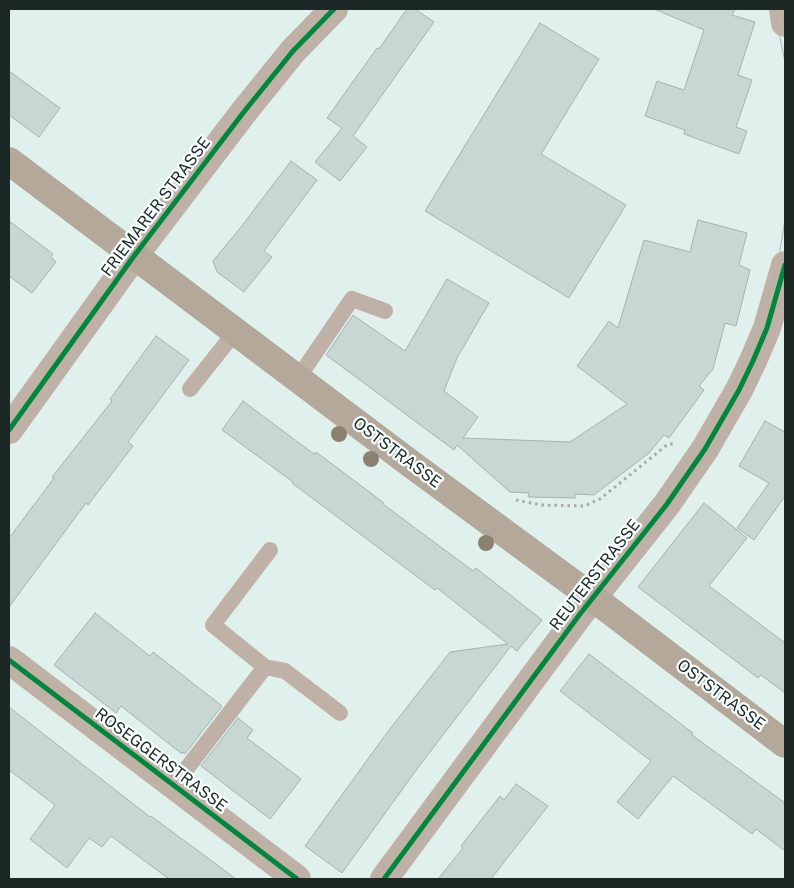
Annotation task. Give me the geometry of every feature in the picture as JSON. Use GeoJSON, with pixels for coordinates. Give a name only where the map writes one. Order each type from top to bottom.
{"type":"FeatureCollection","features":[{"type":"Feature","properties":{"kind":"main road","name":"OSTSTRASSE"},"geometry":{"type":"LineString","coordinates":[[9,161],[785,744]]}},
{"type":"Feature","properties":{"kind":"street","name":"FRIEMARER STRASSE"},"geometry":{"type":"LineString","coordinates":[[9,430],[134,256],[243,113],[287,58],[334,9]]}},
{"type":"Feature","properties":{"kind":"street"},"geometry":{"type":"LineString","coordinates":[[783,9],[785,24]]}},
{"type":"Feature","properties":{"kind":"street","name":"REUTERSTRASSE"},"geometry":{"type":"LineString","coordinates":[[384,879],[593,598],[667,504],[705,449],[739,390],[767,328],[785,264]]}},
{"type":"Feature","properties":{"kind":"street","name":"ROSEGGERSTRASSE"},"geometry":{"type":"LineString","coordinates":[[9,660],[298,879]]}},
{"type":"Feature","properties":{"kind":"lane"},"geometry":{"type":"LineString","coordinates":[[298,378],[352,299],[385,311]]}},
{"type":"Feature","properties":{"kind":"lane"},"geometry":{"type":"LineString","coordinates":[[190,389],[235,332]]}},
{"type":"Feature","properties":{"kind":"lane"},"geometry":{"type":"LineString","coordinates":[[270,550],[213,625],[265,667],[285,671],[340,713]]}},
{"type":"Feature","properties":{"kind":"lane"},"geometry":{"type":"LineString","coordinates":[[174,785],[265,667]]}},
{"type":"Feature","properties":{"kind":"path"},"geometry":{"type":"LineString","coordinates":[[516,500],[541,505],[584,506],[600,500],[668,444],[682,444]]}},
{"type":"Feature","properties":{"kind":"building"},"geometry":{"type":"Polygon","coordinates":[[[407,9],[415,9],[434,22],[353,136],[367,147],[340,181],[315,162],[342,128],[327,118],[407,9]]]}},
{"type":"Feature","properties":{"kind":"building"},"geometry":{"type":"Polygon","coordinates":[[[654,9],[735,9],[732,15],[755,22],[738,75],[752,80],[736,127],[747,131],[739,154],[684,134],[685,130],[645,116],[657,81],[684,90],[704,30],[654,9]]]}},
{"type":"Feature","properties":{"kind":"building"},"geometry":{"type":"Polygon","coordinates":[[[540,23],[599,59],[541,154],[626,205],[569,298],[425,211],[540,23]]]}},
{"type":"Feature","properties":{"kind":"building"},"geometry":{"type":"Polygon","coordinates":[[[9,71],[60,108],[39,137],[9,115],[9,71]]]}},
{"type":"Feature","properties":{"kind":"building"},"geometry":{"type":"Polygon","coordinates":[[[291,161],[317,180],[264,251],[272,257],[244,292],[217,272],[213,261],[291,161]]]}},
{"type":"Feature","properties":{"kind":"building"},"geometry":{"type":"Polygon","coordinates":[[[698,220],[747,233],[739,265],[750,270],[736,326],[725,323],[713,369],[699,386],[704,390],[669,438],[664,435],[649,453],[594,495],[575,494],[575,498],[528,497],[529,493],[510,492],[457,445],[454,450],[326,355],[353,315],[405,351],[447,279],[489,303],[457,358],[444,391],[478,417],[463,438],[570,442],[627,404],[577,366],[609,321],[618,328],[644,240],[690,252],[698,220]]]}},
{"type":"Feature","properties":{"kind":"building"},"geometry":{"type":"Polygon","coordinates":[[[9,221],[53,254],[51,257],[56,262],[32,293],[9,276],[9,221]]]}},
{"type":"Feature","properties":{"kind":"building"},"geometry":{"type":"Polygon","coordinates":[[[156,336],[189,360],[128,442],[133,446],[88,505],[86,503],[9,607],[9,538],[54,478],[52,477],[112,401],[110,399],[156,336]]]}},
{"type":"Feature","properties":{"kind":"building"},"geometry":{"type":"Polygon","coordinates":[[[243,401],[314,454],[316,452],[473,571],[476,568],[542,620],[517,651],[511,646],[417,769],[342,873],[305,846],[386,734],[450,652],[508,644],[437,588],[435,590],[222,430],[243,401]]]}},
{"type":"Feature","properties":{"kind":"building"},"geometry":{"type":"Polygon","coordinates":[[[765,421],[785,432],[785,496],[754,540],[737,528],[769,483],[739,466],[765,421]]]}},
{"type":"Feature","properties":{"kind":"building"},"geometry":{"type":"Polygon","coordinates":[[[704,503],[747,538],[709,586],[785,643],[785,693],[761,675],[758,678],[638,587],[704,503]]]}},
{"type":"Feature","properties":{"kind":"building"},"geometry":{"type":"Polygon","coordinates":[[[95,613],[150,656],[153,652],[222,706],[185,754],[183,752],[182,754],[121,706],[116,713],[54,665],[95,613]]]}},
{"type":"Feature","properties":{"kind":"building"},"geometry":{"type":"Polygon","coordinates":[[[589,654],[693,733],[692,735],[785,803],[785,851],[756,829],[752,834],[673,776],[638,819],[617,802],[651,761],[560,691],[589,654]]]}},
{"type":"Feature","properties":{"kind":"building"},"geometry":{"type":"Polygon","coordinates":[[[9,707],[150,817],[236,879],[169,879],[111,836],[102,847],[89,838],[67,868],[30,839],[55,805],[9,770],[9,707]]]}},
{"type":"Feature","properties":{"kind":"building"},"geometry":{"type":"Polygon","coordinates":[[[238,718],[253,730],[247,738],[301,779],[270,819],[201,766],[238,718]]]}},
{"type":"Feature","properties":{"kind":"building"},"geometry":{"type":"Polygon","coordinates":[[[516,784],[548,806],[491,879],[438,879],[500,796],[504,800],[516,784]]]}},
{"type":"Feature","properties":{"kind":"tram line"},"geometry":{"type":"LineString","coordinates":[[774,9],[785,62]]}},
{"type":"Feature","properties":{"kind":"tram line"},"geometry":{"type":"LineString","coordinates":[[375,879],[587,594],[638,530],[698,447],[734,386],[760,324],[777,268],[785,220]]}},
{"type":"Feature","properties":{"kind":"tram line"},"geometry":{"type":"LineString","coordinates":[[392,879],[598,602],[649,537],[710,452],[745,394],[772,330],[785,287]]}},
{"type":"Feature","properties":{"kind":"cycle path"},"geometry":{"type":"LineString","coordinates":[[9,430],[134,256],[243,113],[293,51],[334,9]]}},
{"type":"Feature","properties":{"kind":"cycle path"},"geometry":{"type":"LineString","coordinates":[[384,879],[580,614],[667,504],[705,449],[739,390],[753,361],[767,328],[785,265]]}},
{"type":"Feature","properties":{"kind":"cycle path"},"geometry":{"type":"LineString","coordinates":[[9,660],[297,879]]}}]}
